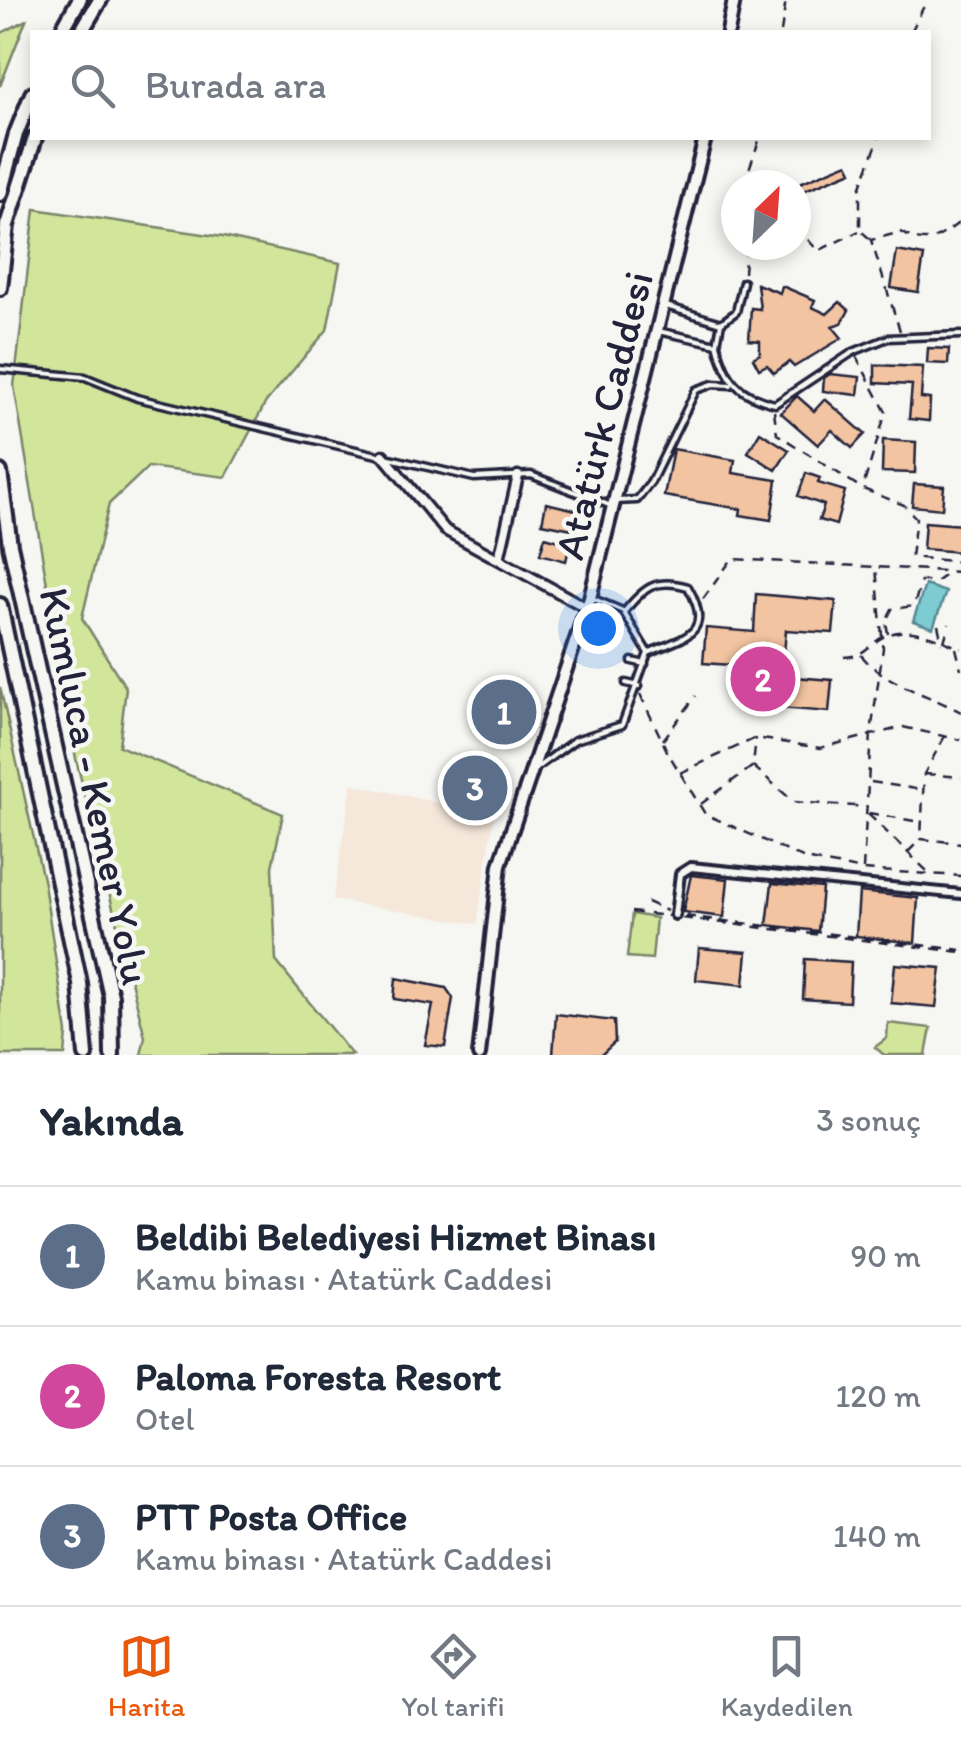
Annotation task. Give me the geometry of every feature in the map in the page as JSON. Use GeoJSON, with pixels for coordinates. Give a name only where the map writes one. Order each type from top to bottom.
{"type":"FeatureCollection","features":[{"type":"Feature","properties":{"kind":"highway"},"geometry":{"type":"LineString","coordinates":[[63,30],[79,0]]}},
{"type":"Feature","properties":{"kind":"highway"},"geometry":{"type":"LineString","coordinates":[[83,30],[100,0]]}},
{"type":"Feature","properties":{"kind":"highway"},"geometry":{"type":"LineString","coordinates":[[0,194],[30,100]]}},
{"type":"Feature","properties":{"kind":"highway"},"geometry":{"type":"LineString","coordinates":[[0,288],[7,225],[33,140]]}},
{"type":"Feature","properties":{"kind":"highway","name":"Kumluca - Kemer Yolu"},"geometry":{"type":"LineString","coordinates":[[0,472],[10,545],[111,996],[112,1055]]}},
{"type":"Feature","properties":{"kind":"highway"},"geometry":{"type":"LineString","coordinates":[[0,605],[80,983],[86,1055]]}},
{"type":"Feature","properties":{"kind":"street"},"geometry":{"type":"LineString","coordinates":[[728,30],[734,0]]}},
{"type":"Feature","properties":{"kind":"street","name":"Atatürk Caddesi"},"geometry":{"type":"LineString","coordinates":[[479,1055],[500,865],[588,603],[705,140]]}},
{"type":"Feature","properties":{"kind":"street"},"geometry":{"type":"LineString","coordinates":[[383,455],[445,530],[588,603]]}},
{"type":"Feature","properties":{"kind":"street"},"geometry":{"type":"LineString","coordinates":[[499,559],[518,476]]}},
{"type":"Feature","properties":{"kind":"street"},"geometry":{"type":"LineString","coordinates":[[675,914],[680,874],[691,867],[961,894]]}},
{"type":"Feature","properties":{"kind":"lane"},"geometry":{"type":"LineString","coordinates":[[732,385],[717,344],[720,323],[736,312],[744,282]]}},
{"type":"Feature","properties":{"kind":"lane"},"geometry":{"type":"LineString","coordinates":[[664,305],[720,323]]}},
{"type":"Feature","properties":{"kind":"lane"},"geometry":{"type":"LineString","coordinates":[[658,331],[717,344]]}},
{"type":"Feature","properties":{"kind":"lane"},"geometry":{"type":"LineString","coordinates":[[0,369],[86,377],[137,398],[474,478],[531,476],[614,504],[637,500],[650,482],[696,390],[714,384],[732,385],[775,404],[853,352],[902,337],[961,336]]}},
{"type":"Feature","properties":{"kind":"lane"},"geometry":{"type":"LineString","coordinates":[[624,612],[644,588],[664,580],[688,587],[698,605],[696,624],[686,640],[648,653]]}},
{"type":"Feature","properties":{"kind":"lane"},"geometry":{"type":"LineString","coordinates":[[531,772],[575,740],[622,725],[639,688],[648,653],[624,612],[588,603]]}},
{"type":"Feature","properties":{"kind":"lane"},"geometry":{"type":"LineString","coordinates":[[632,661],[645,664]]}},
{"type":"Feature","properties":{"kind":"lane"},"geometry":{"type":"LineString","coordinates":[[626,683],[639,688]]}},
{"type":"Feature","properties":{"kind":"path"},"geometry":{"type":"LineString","coordinates":[[781,30],[786,0]]}},
{"type":"Feature","properties":{"kind":"path"},"geometry":{"type":"LineString","coordinates":[[913,30],[927,0]]}},
{"type":"Feature","properties":{"kind":"path"},"geometry":{"type":"LineString","coordinates":[[749,170],[759,140]]}},
{"type":"Feature","properties":{"kind":"path"},"geometry":{"type":"LineString","coordinates":[[878,140],[860,189],[860,230],[871,240],[902,337]]}},
{"type":"Feature","properties":{"kind":"path"},"geometry":{"type":"LineString","coordinates":[[871,240],[902,232],[918,242],[936,240],[961,222]]}},
{"type":"Feature","properties":{"kind":"path"},"geometry":{"type":"LineString","coordinates":[[811,243],[818,251],[860,230]]}},
{"type":"Feature","properties":{"kind":"path"},"geometry":{"type":"LineString","coordinates":[[744,282],[745,260]]}},
{"type":"Feature","properties":{"kind":"path"},"geometry":{"type":"LineString","coordinates":[[853,352],[886,412],[863,489]]}},
{"type":"Feature","properties":{"kind":"path"},"geometry":{"type":"LineString","coordinates":[[775,404],[777,434],[863,489],[904,504],[916,518],[912,557],[961,562]]}},
{"type":"Feature","properties":{"kind":"path"},"geometry":{"type":"LineString","coordinates":[[698,605],[732,559],[961,572]]}},
{"type":"Feature","properties":{"kind":"path"},"geometry":{"type":"LineString","coordinates":[[863,870],[871,734],[880,677],[876,567]]}},
{"type":"Feature","properties":{"kind":"path"},"geometry":{"type":"LineString","coordinates":[[888,635],[886,621],[892,609],[914,606],[922,581],[937,581],[950,571]]}},
{"type":"Feature","properties":{"kind":"path"},"geometry":{"type":"LineString","coordinates":[[942,643],[949,624]]}},
{"type":"Feature","properties":{"kind":"path"},"geometry":{"type":"LineString","coordinates":[[938,625],[942,643]]}},
{"type":"Feature","properties":{"kind":"path"},"geometry":{"type":"LineString","coordinates":[[844,657],[861,655],[880,637],[911,630],[958,648],[961,669]]}},
{"type":"Feature","properties":{"kind":"path"},"geometry":{"type":"LineString","coordinates":[[861,655],[880,677],[908,684],[961,712]]}},
{"type":"Feature","properties":{"kind":"path"},"geometry":{"type":"LineString","coordinates":[[639,688],[662,742],[706,814],[805,859],[863,870],[961,876]]}},
{"type":"Feature","properties":{"kind":"path"},"geometry":{"type":"LineString","coordinates":[[662,742],[696,696]]}},
{"type":"Feature","properties":{"kind":"path"},"geometry":{"type":"LineString","coordinates":[[680,773],[756,738],[820,748],[903,727],[961,740]]}},
{"type":"Feature","properties":{"kind":"path"},"geometry":{"type":"LineString","coordinates":[[906,854],[921,839],[924,774],[946,735]]}},
{"type":"Feature","properties":{"kind":"path"},"geometry":{"type":"LineString","coordinates":[[700,805],[753,766],[756,738]]}},
{"type":"Feature","properties":{"kind":"path"},"geometry":{"type":"LineString","coordinates":[[753,766],[794,802],[867,810],[922,822]]}},
{"type":"Feature","properties":{"kind":"path"},"geometry":{"type":"LineString","coordinates":[[924,774],[961,777]]}},
{"type":"Feature","properties":{"kind":"path"},"geometry":{"type":"LineString","coordinates":[[869,782],[923,790]]}},
{"type":"Feature","properties":{"kind":"path"},"geometry":{"type":"LineString","coordinates":[[867,810],[906,854],[930,873]]}},
{"type":"Feature","properties":{"kind":"path"},"geometry":{"type":"LineString","coordinates":[[921,839],[961,843]]}},
{"type":"Feature","properties":{"kind":"path"},"geometry":{"type":"LineString","coordinates":[[647,902],[675,914],[961,951]]}},
{"type":"Feature","properties":{"kind":"path"},"geometry":{"type":"LineString","coordinates":[[631,912],[961,951]]}},
{"type":"Feature","properties":{"kind":"shaded area"},"geometry":{"type":"Polygon","coordinates":[[[352,784],[494,815],[477,924],[333,900],[352,784]]]}},
{"type":"Feature","properties":{"kind":"green space"},"geometry":{"type":"Polygon","coordinates":[[[26,20],[0,86],[0,34],[26,20]]]}},
{"type":"Feature","properties":{"kind":"green space"},"geometry":{"type":"Polygon","coordinates":[[[35,209],[223,237],[340,263],[327,330],[266,402],[226,477],[148,467],[109,504],[82,618],[126,688],[119,746],[283,814],[272,867],[276,961],[352,1055],[141,1055],[145,1037],[76,759],[14,386],[35,209]]]}},
{"type":"Feature","properties":{"kind":"green space"},"geometry":{"type":"Polygon","coordinates":[[[0,687],[44,884],[67,1033],[65,1055],[0,1055],[0,687]]]}},
{"type":"Feature","properties":{"kind":"green space"},"geometry":{"type":"Polygon","coordinates":[[[632,914],[656,918],[652,959],[627,957],[632,914]]]}},
{"type":"Feature","properties":{"kind":"green space"},"geometry":{"type":"Polygon","coordinates":[[[888,1023],[931,1028],[926,1055],[884,1055],[875,1047],[887,1038],[888,1023]]]}},
{"type":"Feature","properties":{"kind":"water"},"geometry":{"type":"Polygon","coordinates":[[[925,585],[946,592],[933,628],[913,621],[925,585]]]}},
{"type":"Feature","properties":{"kind":"building"},"geometry":{"type":"Polygon","coordinates":[[[848,163],[852,171],[811,188],[811,178],[848,163]]]}},
{"type":"Feature","properties":{"kind":"building"},"geometry":{"type":"Polygon","coordinates":[[[897,251],[924,256],[918,292],[891,288],[897,251]]]}},
{"type":"Feature","properties":{"kind":"building"},"geometry":{"type":"Polygon","coordinates":[[[757,284],[780,293],[782,286],[815,300],[812,307],[827,314],[840,302],[849,310],[842,323],[832,326],[842,338],[794,367],[789,362],[774,373],[767,365],[759,369],[753,358],[760,354],[760,341],[749,340],[751,308],[760,309],[757,284]]]}},
{"type":"Feature","properties":{"kind":"building"},"geometry":{"type":"Polygon","coordinates":[[[928,348],[949,349],[948,364],[927,363],[928,348]]]}},
{"type":"Feature","properties":{"kind":"building"},"geometry":{"type":"Polygon","coordinates":[[[875,365],[923,367],[921,398],[930,399],[929,421],[909,419],[912,385],[875,383],[875,365]]]}},
{"type":"Feature","properties":{"kind":"building"},"geometry":{"type":"Polygon","coordinates":[[[830,374],[860,377],[858,395],[823,391],[824,378],[830,374]]]}},
{"type":"Feature","properties":{"kind":"building"},"geometry":{"type":"Polygon","coordinates":[[[797,396],[814,411],[825,399],[865,434],[852,448],[832,430],[818,445],[781,413],[797,396]]]}},
{"type":"Feature","properties":{"kind":"building"},"geometry":{"type":"Polygon","coordinates":[[[760,432],[789,450],[776,470],[748,452],[760,432]]]}},
{"type":"Feature","properties":{"kind":"building"},"geometry":{"type":"Polygon","coordinates":[[[883,440],[916,442],[915,473],[882,472],[883,440]]]}},
{"type":"Feature","properties":{"kind":"building"},"geometry":{"type":"Polygon","coordinates":[[[673,449],[735,460],[733,473],[777,480],[771,520],[740,515],[741,509],[664,496],[673,449]]]}},
{"type":"Feature","properties":{"kind":"building"},"geometry":{"type":"Polygon","coordinates":[[[806,473],[820,478],[818,483],[845,491],[836,525],[819,520],[824,505],[798,496],[806,473]]]}},
{"type":"Feature","properties":{"kind":"building"},"geometry":{"type":"Polygon","coordinates":[[[914,484],[944,486],[942,509],[912,506],[914,484]]]}},
{"type":"Feature","properties":{"kind":"building"},"geometry":{"type":"Polygon","coordinates":[[[546,503],[576,510],[572,529],[542,523],[546,503]]]}},
{"type":"Feature","properties":{"kind":"building"},"geometry":{"type":"Polygon","coordinates":[[[925,522],[961,525],[960,552],[923,549],[925,522]]]}},
{"type":"Feature","properties":{"kind":"building"},"geometry":{"type":"Polygon","coordinates":[[[545,537],[570,544],[566,561],[540,554],[545,537]]]}},
{"type":"Feature","properties":{"kind":"building"},"geometry":{"type":"Polygon","coordinates":[[[756,594],[836,601],[833,633],[786,630],[782,676],[832,680],[829,712],[742,705],[745,666],[703,663],[706,628],[754,632],[756,594]]]}},
{"type":"Feature","properties":{"kind":"building"},"geometry":{"type":"Polygon","coordinates":[[[471,761],[486,764],[482,784],[467,782],[471,761]]]}},
{"type":"Feature","properties":{"kind":"building"},"geometry":{"type":"Polygon","coordinates":[[[691,875],[728,879],[724,917],[683,912],[691,875]]]}},
{"type":"Feature","properties":{"kind":"building"},"geometry":{"type":"Polygon","coordinates":[[[772,883],[822,888],[818,931],[767,925],[772,883]]]}},
{"type":"Feature","properties":{"kind":"building"},"geometry":{"type":"Polygon","coordinates":[[[859,892],[918,898],[915,943],[856,936],[859,892]]]}},
{"type":"Feature","properties":{"kind":"building"},"geometry":{"type":"Polygon","coordinates":[[[699,948],[747,952],[744,985],[696,980],[699,948]]]}},
{"type":"Feature","properties":{"kind":"building"},"geometry":{"type":"Polygon","coordinates":[[[805,959],[851,962],[849,1002],[803,999],[805,959]]]}},
{"type":"Feature","properties":{"kind":"building"},"geometry":{"type":"Polygon","coordinates":[[[895,964],[941,968],[936,1007],[891,1003],[895,964]]]}},
{"type":"Feature","properties":{"kind":"building"},"geometry":{"type":"Polygon","coordinates":[[[396,978],[446,988],[453,998],[445,1047],[425,1045],[433,1005],[394,999],[396,978]]]}},
{"type":"Feature","properties":{"kind":"building"},"geometry":{"type":"Polygon","coordinates":[[[556,1014],[614,1021],[615,1042],[601,1055],[553,1055],[556,1014]]]}},
{"type":"Feature","properties":{"kind":"place","name":"Paloma Foresta Resort"},"geometry":{"type":"Point","coordinates":[763,679]}},
{"type":"Feature","properties":{"kind":"place","name":"Beldibi Belediyesi Hizmet Binası"},"geometry":{"type":"Point","coordinates":[504,712]}},
{"type":"Feature","properties":{"kind":"place","name":"PTT Posta Office"},"geometry":{"type":"Point","coordinates":[475,788]}}]}
